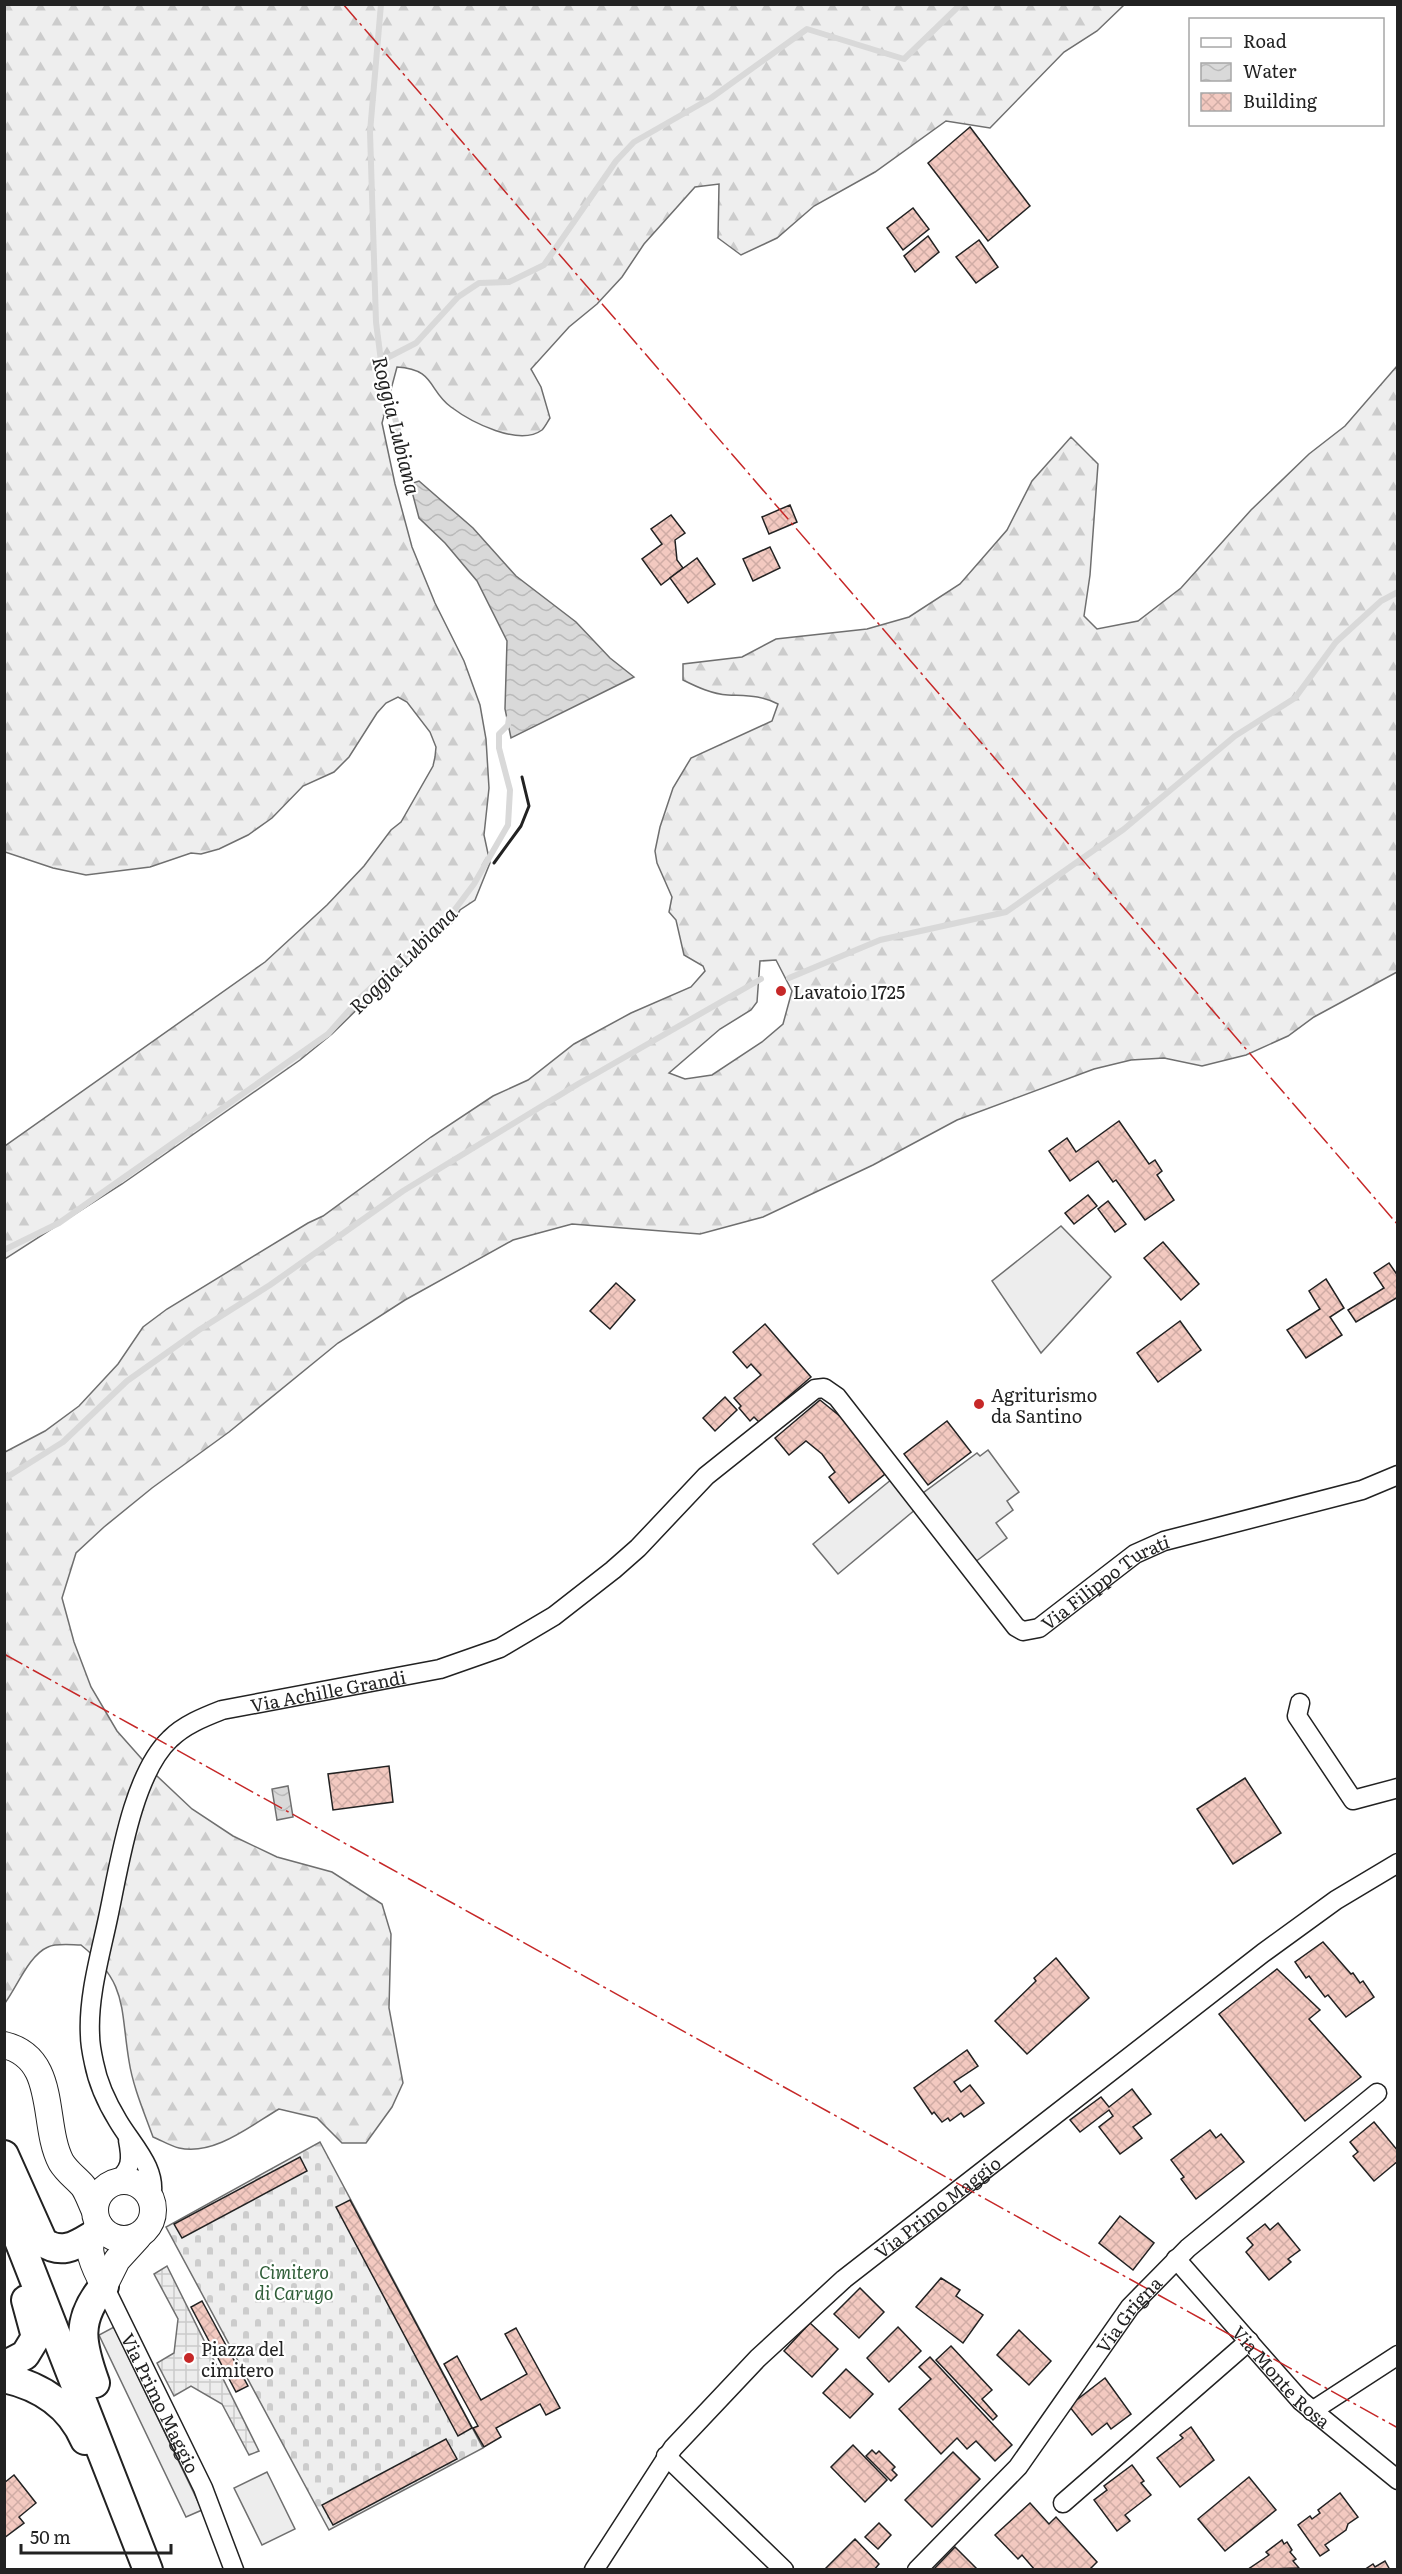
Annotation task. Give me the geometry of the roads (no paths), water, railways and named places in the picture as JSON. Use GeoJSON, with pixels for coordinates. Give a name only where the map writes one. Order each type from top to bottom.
{"type":"FeatureCollection","features":[{"type":"Feature","properties":{"kind":"main road"},"geometry":{"type":"LineString","coordinates":[[4,2155],[43,2241],[49,2246],[63,2250],[97,2205]]}},
{"type":"Feature","properties":{"kind":"main road"},"geometry":{"type":"LineString","coordinates":[[4,2202],[148,2570]]}},
{"type":"Feature","properties":{"kind":"main road"},"geometry":{"type":"LineString","coordinates":[[4,2244],[32,2318],[36,2337],[25,2355],[4,2367]]}},
{"type":"Feature","properties":{"kind":"main road"},"geometry":{"type":"LineString","coordinates":[[104,2286],[92,2300],[84,2320],[83,2349],[113,2432],[112,2476]]}},
{"type":"Feature","properties":{"kind":"main road"},"geometry":{"type":"LineString","coordinates":[[4,2378],[39,2389],[69,2413],[80,2428],[92,2455],[112,2476]]}},
{"type":"Feature","properties":{"kind":"street","name":"Via Filippo Turati"},"geometry":{"type":"LineString","coordinates":[[815,1389],[824,1388],[837,1397],[1016,1627],[1023,1631],[1039,1628],[1135,1554],[1164,1541],[1362,1490],[1398,1475]]}},
{"type":"Feature","properties":{"kind":"street","name":"Via Achille Grandi"},"geometry":{"type":"LineString","coordinates":[[151,2198],[153,2184],[148,2169],[101,2089],[90,2036],[99,1959],[128,1827],[147,1774],[170,1739],[203,1717],[222,1710],[440,1669],[470,1660],[508,1644],[554,1616],[613,1570],[638,1548],[706,1476],[815,1389]]}},
{"type":"Feature","properties":{"kind":"street"},"geometry":{"type":"LineString","coordinates":[[1300,1703],[1297,1716],[1353,1800],[1398,1788]]}},
{"type":"Feature","properties":{"kind":"street","name":"Via Primo Maggio"},"geometry":{"type":"LineString","coordinates":[[594,2570],[666,2456],[758,2358],[844,2279],[1130,2055],[1336,1900],[1398,1863]]}},
{"type":"Feature","properties":{"kind":"street"},"geometry":{"type":"LineString","coordinates":[[4,2045],[18,2049],[40,2073],[56,2149],[62,2163],[97,2205],[112,2237],[130,2240],[138,2237]]}},
{"type":"Feature","properties":{"kind":"street","name":"Via Grigna"},"geometry":{"type":"LineString","coordinates":[[917,2570],[1018,2467],[1121,2318],[1176,2259],[1377,2094]]}},
{"type":"Feature","properties":{"kind":"street","name":"Via Achille Grandi"},"geometry":{"type":"LineString","coordinates":[[97,2205],[131,2164],[128,2138]]}},
{"type":"Feature","properties":{"kind":"street"},"geometry":{"type":"LineString","coordinates":[[97,2205],[132,2182],[146,2191],[153,2207],[150,2224],[117,2260],[104,2286]]}},
{"type":"Feature","properties":{"kind":"street","name":"Via Primo Maggio"},"geometry":{"type":"LineString","coordinates":[[97,2205],[91,2257],[203,2488],[234,2570]]}},
{"type":"Feature","properties":{"kind":"street","name":"Via Monte Rosa"},"geometry":{"type":"LineString","coordinates":[[1176,2259],[1312,2411],[1398,2480]]}},
{"type":"Feature","properties":{"kind":"street"},"geometry":{"type":"LineString","coordinates":[[1063,2503],[1249,2341]]}},
{"type":"Feature","properties":{"kind":"street"},"geometry":{"type":"LineString","coordinates":[[1312,2411],[1398,2355]]}},
{"type":"Feature","properties":{"kind":"street"},"geometry":{"type":"LineString","coordinates":[[666,2456],[784,2570]]}},
{"type":"Feature","properties":{"kind":"water"},"geometry":{"type":"Polygon","coordinates":[[[419,481],[473,528],[516,576],[576,622],[610,658],[634,677],[511,738],[505,709],[507,641],[477,581],[445,543],[419,518],[410,484],[419,481]]]}},
{"type":"Feature","properties":{"kind":"water"},"geometry":{"type":"Polygon","coordinates":[[[288,1786],[293,1817],[277,1820],[272,1789],[288,1786]]]}},
{"type":"Feature","properties":{"kind":"waterway","name":"Roggia Lubiana"},"geometry":{"type":"LineString","coordinates":[[381,4],[370,132],[376,322],[381,361],[413,491]]}},
{"type":"Feature","properties":{"kind":"waterway"},"geometry":{"type":"LineString","coordinates":[[381,361],[416,343],[458,297],[479,283],[509,282],[544,265],[616,161],[634,142],[711,98],[807,29],[904,59],[961,4]]}},
{"type":"Feature","properties":{"kind":"waterway"},"geometry":{"type":"LineString","coordinates":[[789,978],[880,940],[1006,912],[1124,829],[1235,736],[1295,698],[1336,642],[1381,601],[1398,592]]}},
{"type":"Feature","properties":{"kind":"waterway","name":"Roggia Lubiana"},"geometry":{"type":"LineString","coordinates":[[4,1250],[59,1223],[328,1034],[361,997],[453,912],[474,884],[508,825],[510,790],[499,748],[499,734],[508,725],[509,718]]}},
{"type":"Feature","properties":{"kind":"waterway"},"geometry":{"type":"LineString","coordinates":[[4,1479],[63,1442],[127,1381],[199,1330],[270,1285],[403,1191],[578,1084],[761,979]]}},
{"type":"Feature","properties":{"kind":"place","name":"Lavatoio 1725"},"geometry":{"type":"Point","coordinates":[781,991]}},
{"type":"Feature","properties":{"kind":"place","name":"Agriturismo da Santino"},"geometry":{"type":"Point","coordinates":[979,1404]}},
{"type":"Feature","properties":{"kind":"place","name":"Piazza del cimitero"},"geometry":{"type":"Point","coordinates":[189,2358]}},
{"type":"Feature","properties":{"kind":"park label","name":"Cimitero di Carugo"},"geometry":{"type":"Point","coordinates":[294,2281]}}]}
